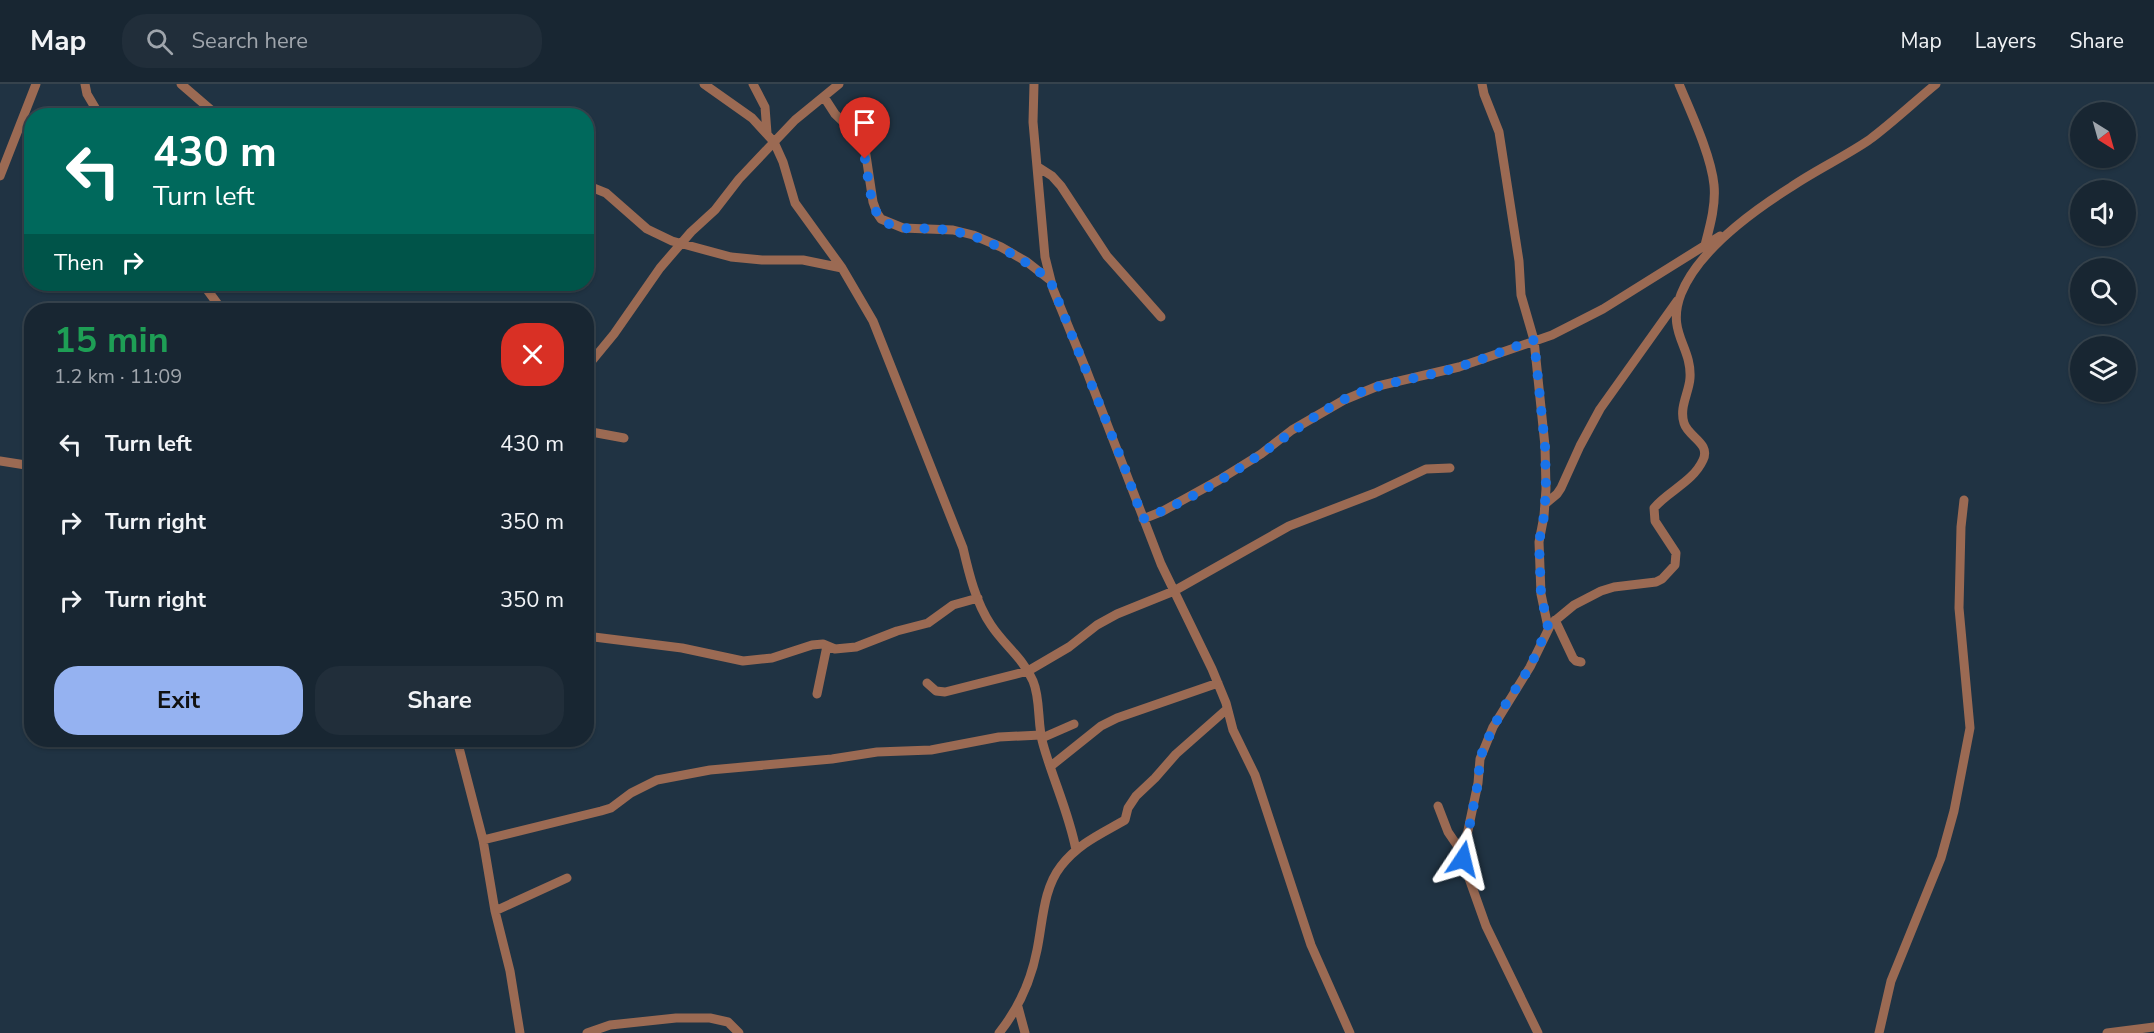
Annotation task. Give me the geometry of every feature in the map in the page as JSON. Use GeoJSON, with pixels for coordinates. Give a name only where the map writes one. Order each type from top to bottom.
{"type":"FeatureCollection","features":[{"type":"Feature","properties":{"kind":"street"},"geometry":{"type":"LineString","coordinates":[[27,108],[36,84]]}},
{"type":"Feature","properties":{"kind":"street"},"geometry":{"type":"LineString","coordinates":[[85,84],[87,94],[95,108]]}},
{"type":"Feature","properties":{"kind":"street"},"geometry":{"type":"LineString","coordinates":[[181,84],[209,108]]}},
{"type":"Feature","properties":{"kind":"street"},"geometry":{"type":"LineString","coordinates":[[704,84],[752,118],[774,142],[783,162],[795,203],[842,268],[877,331],[963,548],[968,573],[978,598],[991,625],[1019,657],[1036,690],[1041,736],[1071,824],[1076,850]]}},
{"type":"Feature","properties":{"kind":"street"},"geometry":{"type":"LineString","coordinates":[[753,84],[765,106],[767,133]]}},
{"type":"Feature","properties":{"kind":"street"},"geometry":{"type":"LineString","coordinates":[[594,359],[615,334],[660,268],[681,243],[715,210],[739,179],[795,120],[839,84]]}},
{"type":"Feature","properties":{"kind":"street"},"geometry":{"type":"LineString","coordinates":[[1034,84],[1033,122],[1045,256],[1050,280],[1143,519],[1218,683],[1233,730],[1255,775],[1311,945],[1350,1033]]}},
{"type":"Feature","properties":{"kind":"street"},"geometry":{"type":"LineString","coordinates":[[1482,84],[1499,132],[1519,261],[1521,295],[1534,340],[1545,446],[1545,504],[1539,542],[1541,594],[1552,624],[1576,662],[1581,662]]}},
{"type":"Feature","properties":{"kind":"street"},"geometry":{"type":"LineString","coordinates":[[1679,84],[1714,184],[1713,207],[1706,245]]}},
{"type":"Feature","properties":{"kind":"street"},"geometry":{"type":"LineString","coordinates":[[1919,98],[1923,84]]}},
{"type":"Feature","properties":{"kind":"street"},"geometry":{"type":"LineString","coordinates":[[1545,504],[1561,488],[1600,409],[1680,297],[1691,277],[1718,243],[1791,187],[1870,139],[1936,84]]}},
{"type":"Feature","properties":{"kind":"street"},"geometry":{"type":"LineString","coordinates":[[824,97],[835,114],[864,142],[873,202],[881,219],[903,228],[953,230],[974,235],[1027,262],[1050,280]]}},
{"type":"Feature","properties":{"kind":"street"},"geometry":{"type":"LineString","coordinates":[[0,176],[24,115]]}},
{"type":"Feature","properties":{"kind":"street"},"geometry":{"type":"LineString","coordinates":[[1038,167],[1052,176],[1061,186],[1107,256],[1161,317]]}},
{"type":"Feature","properties":{"kind":"street"},"geometry":{"type":"LineString","coordinates":[[594,188],[606,193],[646,229],[659,236],[730,256],[802,260],[842,268]]}},
{"type":"Feature","properties":{"kind":"street"},"geometry":{"type":"LineString","coordinates":[[1143,519],[1163,511],[1219,480],[1261,454],[1292,430],[1362,392],[1378,386],[1459,367],[1552,335],[1603,309],[1740,225]]}},
{"type":"Feature","properties":{"kind":"street"},"geometry":{"type":"LineString","coordinates":[[1463,854],[1484,747],[1502,710],[1530,667],[1552,624],[1574,605],[1601,591],[1614,587],[1656,582],[1668,574],[1675,565],[1676,553],[1655,521],[1654,508],[1693,473],[1704,459],[1705,452],[1699,441],[1686,428],[1682,417],[1690,377],[1689,363],[1676,321],[1680,297]]}},
{"type":"Feature","properties":{"kind":"street"},"geometry":{"type":"LineString","coordinates":[[594,432],[624,438]]}},
{"type":"Feature","properties":{"kind":"street"},"geometry":{"type":"LineString","coordinates":[[0,461],[24,465]]}},
{"type":"Feature","properties":{"kind":"street"},"geometry":{"type":"LineString","coordinates":[[927,683],[936,691],[945,692],[1028,671],[1069,647],[1096,625],[1174,591],[1289,526],[1375,493],[1426,469],[1450,468]]}},
{"type":"Feature","properties":{"kind":"street"},"geometry":{"type":"LineString","coordinates":[[1879,1033],[1894,973],[1941,858],[1954,811],[1970,728],[1959,608],[1964,500]]}},
{"type":"Feature","properties":{"kind":"street"},"geometry":{"type":"LineString","coordinates":[[594,637],[682,648],[743,661],[772,658],[812,645],[835,649],[856,647],[897,631],[928,623],[953,605],[978,598]]}},
{"type":"Feature","properties":{"kind":"street"},"geometry":{"type":"LineString","coordinates":[[816,694],[827,646]]}},
{"type":"Feature","properties":{"kind":"street"},"geometry":{"type":"LineString","coordinates":[[1051,766],[1101,726],[1117,718],[1218,683]]}},
{"type":"Feature","properties":{"kind":"street"},"geometry":{"type":"LineString","coordinates":[[999,1033],[1018,1007],[1030,978],[1049,889],[1057,872],[1076,850],[1101,831],[1125,820],[1128,808],[1136,796],[1176,754],[1227,709]]}},
{"type":"Feature","properties":{"kind":"street"},"geometry":{"type":"LineString","coordinates":[[483,840],[611,808],[651,783],[688,774],[877,752],[950,748],[999,737],[1041,736],[1074,724]]}},
{"type":"Feature","properties":{"kind":"street"},"geometry":{"type":"LineString","coordinates":[[460,747],[483,840],[495,911],[510,971],[520,1033]]}},
{"type":"Feature","properties":{"kind":"street"},"geometry":{"type":"LineString","coordinates":[[1438,806],[1448,832],[1463,854],[1470,885],[1486,927],[1538,1033]]}},
{"type":"Feature","properties":{"kind":"street"},"geometry":{"type":"LineString","coordinates":[[495,911],[567,878]]}},
{"type":"Feature","properties":{"kind":"street"},"geometry":{"type":"LineString","coordinates":[[1018,1007],[1025,1033]]}},
{"type":"Feature","properties":{"kind":"street"},"geometry":{"type":"LineString","coordinates":[[587,1033],[610,1025],[676,1018],[710,1018],[728,1022],[739,1033]]}},
{"type":"Feature","properties":{"kind":"street"},"geometry":{"type":"LineString","coordinates":[[2107,1033],[2154,1027]]}},
{"type":"Feature","properties":{"kind":"route"},"geometry":{"type":"LineString","coordinates":[[865,159],[873,202],[878,216],[884,221],[903,228],[934,228],[974,235],[1027,262],[1050,280],[1143,519],[1163,511],[1245,465],[1292,430],[1344,400],[1378,386],[1459,367],[1534,340],[1545,446],[1546,489],[1539,542],[1541,594],[1548,627],[1530,667],[1502,710],[1484,747],[1463,859]]}}]}
